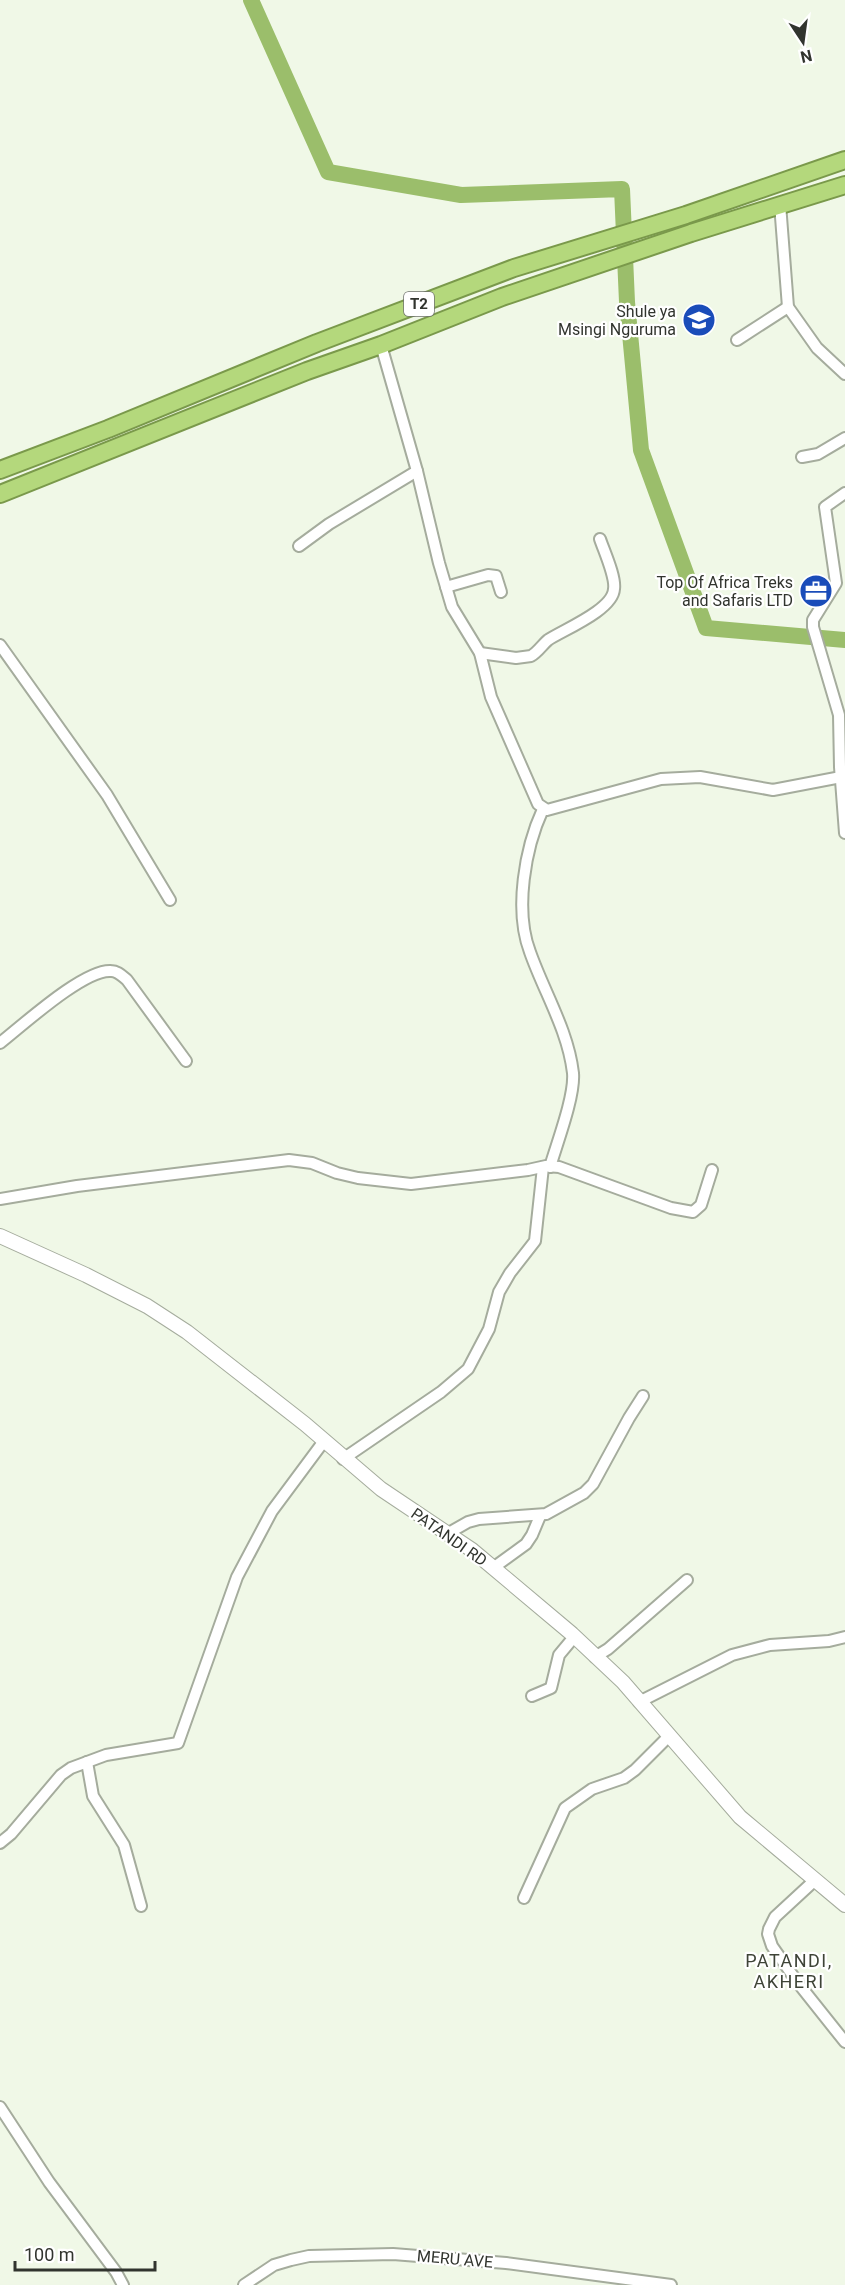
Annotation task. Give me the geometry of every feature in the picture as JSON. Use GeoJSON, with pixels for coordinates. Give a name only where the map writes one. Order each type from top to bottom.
{"type":"FeatureCollection","features":[{"type":"Feature","properties":{"kind":"highway","name":"T2"},"geometry":{"type":"LineString","coordinates":[[0,470],[108,429],[317,343],[514,268],[686,215],[845,160]]}},
{"type":"Feature","properties":{"kind":"highway","name":"T2"},"geometry":{"type":"LineString","coordinates":[[0,494],[307,371],[381,345],[502,297],[780,204],[845,185]]}},
{"type":"Feature","properties":{"kind":"highway"},"geometry":{"type":"LineString","coordinates":[[108,429],[118,447]]}},
{"type":"Feature","properties":{"kind":"highway"},"geometry":{"type":"LineString","coordinates":[[46,453],[54,472]]}},
{"type":"Feature","properties":{"kind":"street"},"geometry":{"type":"LineString","coordinates":[[780,204],[788,307],[817,348],[845,374]]}},
{"type":"Feature","properties":{"kind":"street"},"geometry":{"type":"LineString","coordinates":[[737,340],[788,307]]}},
{"type":"Feature","properties":{"kind":"street"},"geometry":{"type":"LineString","coordinates":[[381,345],[452,607],[480,653],[491,698],[538,804],[543,808],[551,809],[661,778],[700,777],[773,790],[842,770]]}},
{"type":"Feature","properties":{"kind":"street"},"geometry":{"type":"LineString","coordinates":[[802,458],[818,454],[845,438]]}},
{"type":"Feature","properties":{"kind":"street"},"geometry":{"type":"LineString","coordinates":[[299,546],[329,524],[417,471]]}},
{"type":"Feature","properties":{"kind":"street"},"geometry":{"type":"LineString","coordinates":[[845,493],[826,505],[824,510],[841,578],[813,620],[813,627],[839,715],[845,833]]}},
{"type":"Feature","properties":{"kind":"street"},"geometry":{"type":"LineString","coordinates":[[480,653],[516,658],[531,656],[546,641],[577,626],[604,604],[613,594],[614,586],[600,539]]}},
{"type":"Feature","properties":{"kind":"street"},"geometry":{"type":"LineString","coordinates":[[446,586],[495,576],[501,592]]}},
{"type":"Feature","properties":{"kind":"street"},"geometry":{"type":"LineString","coordinates":[[0,645],[107,795],[170,900]]}},
{"type":"Feature","properties":{"kind":"street"},"geometry":{"type":"LineString","coordinates":[[344,1459],[441,1392],[468,1369],[489,1329],[499,1292],[510,1273],[535,1241],[546,1167],[567,1111],[573,1076],[566,1043],[526,940],[523,910],[524,879],[532,837],[543,808]]}},
{"type":"Feature","properties":{"kind":"street"},"geometry":{"type":"LineString","coordinates":[[0,1043],[90,975],[111,971],[119,972],[127,980],[186,1061]]}},
{"type":"Feature","properties":{"kind":"street"},"geometry":{"type":"LineString","coordinates":[[0,1199],[77,1186],[289,1160],[312,1163],[358,1178],[411,1184],[546,1167],[571,1170],[671,1208],[693,1212],[701,1205],[711,1170]]}},
{"type":"Feature","properties":{"kind":"street","name":"PATANDI RD"},"geometry":{"type":"LineString","coordinates":[[0,1236],[147,1306],[187,1332],[324,1441],[381,1490],[472,1550],[623,1682],[740,1817],[845,1905]]}},
{"type":"Feature","properties":{"kind":"street"},"geometry":{"type":"LineString","coordinates":[[447,1534],[468,1522],[479,1519],[540,1516],[553,1512],[584,1493],[593,1484],[643,1396]]}},
{"type":"Feature","properties":{"kind":"street"},"geometry":{"type":"LineString","coordinates":[[0,1843],[11,1834],[61,1775],[106,1755],[176,1745],[180,1741],[237,1578],[272,1511],[324,1441]]}},
{"type":"Feature","properties":{"kind":"street"},"geometry":{"type":"LineString","coordinates":[[493,1568],[526,1544],[540,1516]]}},
{"type":"Feature","properties":{"kind":"street"},"geometry":{"type":"LineString","coordinates":[[595,1656],[608,1649],[687,1580]]}},
{"type":"Feature","properties":{"kind":"street"},"geometry":{"type":"LineString","coordinates":[[532,1696],[551,1688],[559,1655],[574,1637]]}},
{"type":"Feature","properties":{"kind":"street"},"geometry":{"type":"LineString","coordinates":[[639,1702],[732,1655],[770,1646],[829,1641],[845,1637]]}},
{"type":"Feature","properties":{"kind":"street"},"geometry":{"type":"LineString","coordinates":[[524,1898],[565,1808],[600,1784],[624,1778],[669,1736]]}},
{"type":"Feature","properties":{"kind":"street"},"geometry":{"type":"LineString","coordinates":[[87,1762],[93,1796],[124,1845],[141,1906]]}},
{"type":"Feature","properties":{"kind":"street"},"geometry":{"type":"LineString","coordinates":[[814,1881],[776,1917],[768,1934],[772,1946],[798,1983],[845,2042]]}},
{"type":"Feature","properties":{"kind":"street"},"geometry":{"type":"LineString","coordinates":[[0,2107],[49,2182],[85,2229],[123,2285]]}},
{"type":"Feature","properties":{"kind":"street","name":"MERU AVE"},"geometry":{"type":"LineString","coordinates":[[244,2285],[274,2265],[309,2256],[393,2254],[517,2265],[671,2285]]}},
{"type":"Feature","properties":{"kind":"waterway"},"geometry":{"type":"LineString","coordinates":[[251,0],[328,172],[461,195],[622,189],[627,302],[641,450],[706,628],[845,640]]}},
{"type":"Feature","properties":{"kind":"place","name":"Shule ya Msingi Nguruma"},"geometry":{"type":"Point","coordinates":[699,320]}},
{"type":"Feature","properties":{"kind":"place","name":"Top Of Africa Treks and Safaris LTD"},"geometry":{"type":"Point","coordinates":[816,591]}},
{"type":"Feature","properties":{"kind":"district","name":"PATANDI, AKHERI"},"geometry":{"type":"Point","coordinates":[789,1970]}}]}
